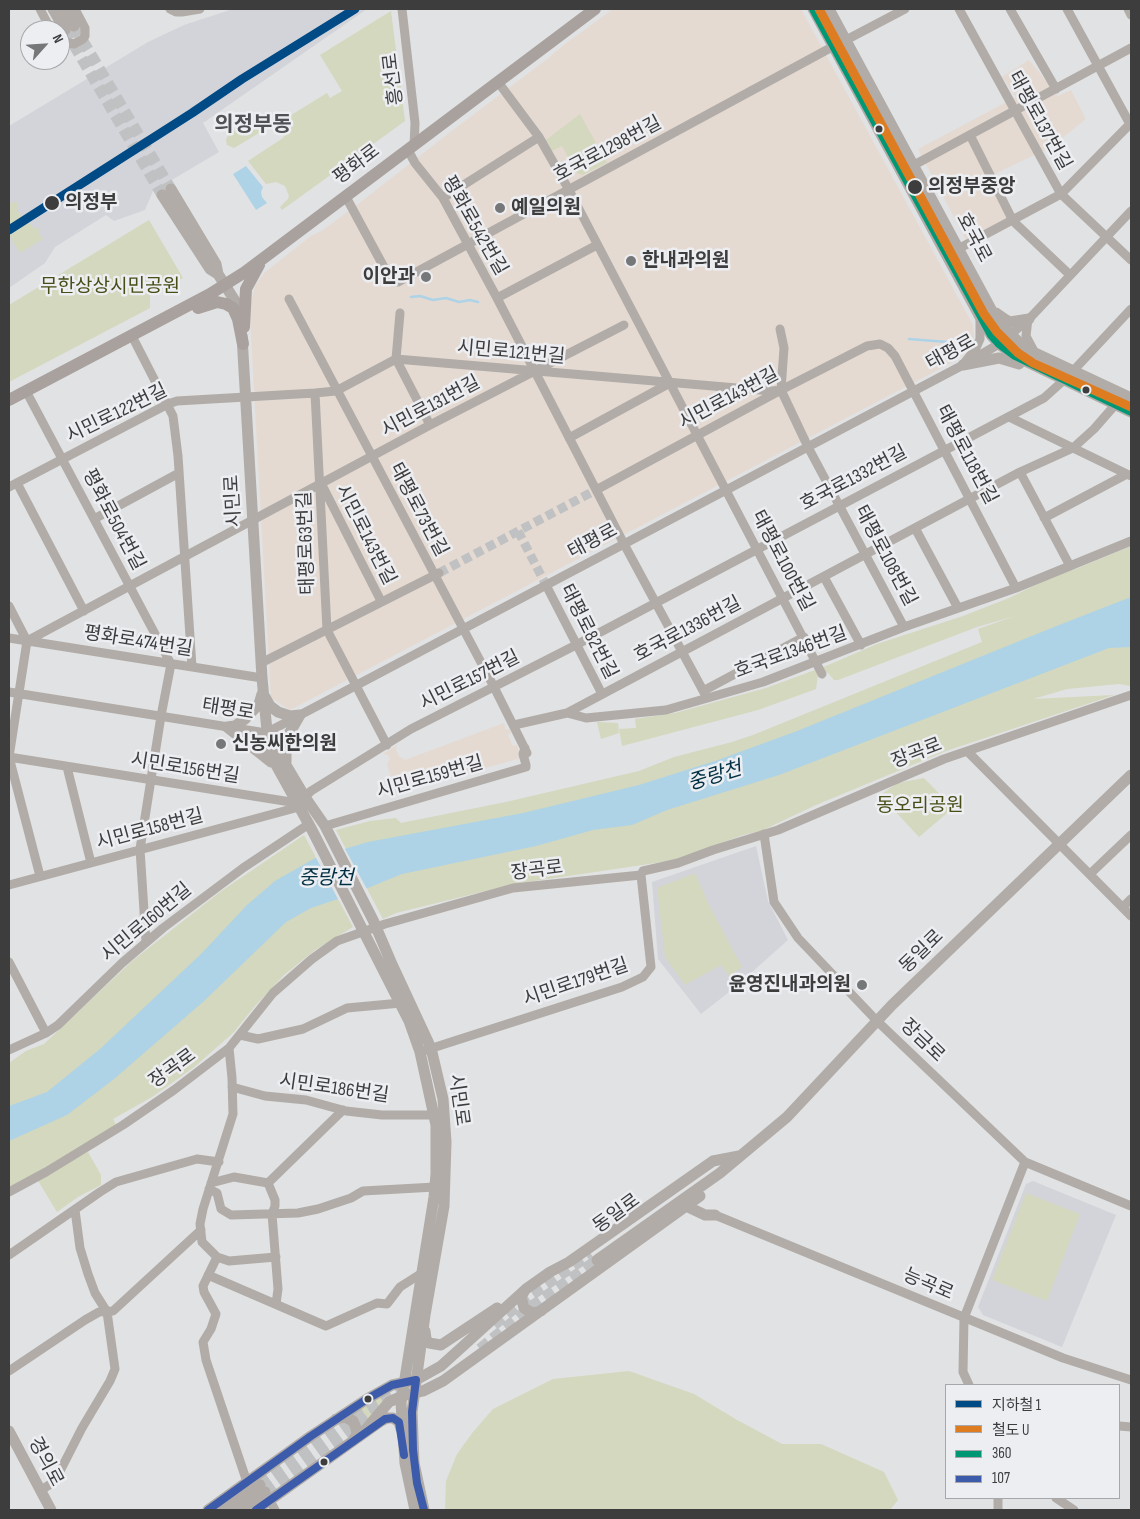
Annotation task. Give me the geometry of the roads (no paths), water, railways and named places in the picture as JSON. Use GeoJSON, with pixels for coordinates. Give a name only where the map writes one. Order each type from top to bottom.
{"type":"FeatureCollection","features":[{"type":"Feature","properties":{"kind":"main road","name":"평화로"},"geometry":{"type":"LineString","coordinates":[[9,400],[225,285],[262,260],[595,9]]}},
{"type":"Feature","properties":{"kind":"main road"},"geometry":{"type":"LineString","coordinates":[[243,344],[246,289],[262,260]]}},
{"type":"Feature","properties":{"kind":"main road"},"geometry":{"type":"LineString","coordinates":[[151,325],[212,303],[221,302],[230,306],[235,312],[243,344]]}},
{"type":"Feature","properties":{"kind":"street"},"geometry":{"type":"LineString","coordinates":[[53,9],[71,31]]}},
{"type":"Feature","properties":{"kind":"street"},"geometry":{"type":"LineString","coordinates":[[65,9],[71,31]]}},
{"type":"Feature","properties":{"kind":"street"},"geometry":{"type":"LineString","coordinates":[[71,31],[75,9]]}},
{"type":"Feature","properties":{"kind":"street"},"geometry":{"type":"LineString","coordinates":[[170,9],[176,12],[200,9]]}},
{"type":"Feature","properties":{"kind":"street","name":"흥선로"},"geometry":{"type":"LineString","coordinates":[[402,9],[415,123],[411,148]]}},
{"type":"Feature","properties":{"kind":"street","name":"호국로"},"geometry":{"type":"LineString","coordinates":[[814,9],[980,317],[999,344],[1015,356],[1033,358],[1073,371],[1130,395]]}},
{"type":"Feature","properties":{"kind":"street","name":"호국로"},"geometry":{"type":"LineString","coordinates":[[829,9],[992,311],[1033,358],[1064,380],[1131,412]]}},
{"type":"Feature","properties":{"kind":"street"},"geometry":{"type":"LineString","coordinates":[[846,40],[903,9]]}},
{"type":"Feature","properties":{"kind":"street","name":"태평로137번길"},"geometry":{"type":"LineString","coordinates":[[959,9],[1061,194],[1131,260]]}},
{"type":"Feature","properties":{"kind":"street"},"geometry":{"type":"LineString","coordinates":[[1010,9],[1056,89]]}},
{"type":"Feature","properties":{"kind":"street"},"geometry":{"type":"LineString","coordinates":[[958,249],[1014,221],[1061,194],[1131,125],[1067,9]]}},
{"type":"Feature","properties":{"kind":"street"},"geometry":{"type":"LineString","coordinates":[[1128,9],[1131,15]]}},
{"type":"Feature","properties":{"kind":"street","name":"호국로1298번길"},"geometry":{"type":"LineString","coordinates":[[346,197],[392,282],[398,282],[834,46]]}},
{"type":"Feature","properties":{"kind":"street"},"geometry":{"type":"LineString","coordinates":[[914,164],[1131,48]]}},
{"type":"Feature","properties":{"kind":"street","name":"태평로100번길"},"geometry":{"type":"LineString","coordinates":[[498,82],[539,137],[569,190],[822,674]]}},
{"type":"Feature","properties":{"kind":"street"},"geometry":{"type":"LineString","coordinates":[[970,135],[1014,221],[1070,275]]}},
{"type":"Feature","properties":{"kind":"street"},"geometry":{"type":"LineString","coordinates":[[443,198],[539,137]]}},
{"type":"Feature","properties":{"kind":"street","name":"평화로542번길"},"geometry":{"type":"LineString","coordinates":[[411,148],[415,163],[443,198],[468,244],[705,695]]}},
{"type":"Feature","properties":{"kind":"street","name":"시민로"},"geometry":{"type":"LineString","coordinates":[[167,192],[216,264],[218,274],[241,315],[261,663],[269,752],[281,766],[300,802],[393,991],[401,1003],[416,1038],[426,1050],[433,1115],[436,1125],[435,1187],[400,1408],[405,1463],[415,1510]]}},
{"type":"Feature","properties":{"kind":"street","name":"태평로"},"geometry":{"type":"LineString","coordinates":[[9,692],[266,733],[963,365],[999,344],[1028,319],[1131,211]]}},
{"type":"Feature","properties":{"kind":"street"},"geometry":{"type":"LineString","coordinates":[[497,298],[597,245]]}},
{"type":"Feature","properties":{"kind":"street","name":"태평로73번길"},"geometry":{"type":"LineString","coordinates":[[289,299],[371,456],[436,574],[462,629],[514,724],[526,750]]}},
{"type":"Feature","properties":{"kind":"street"},"geometry":{"type":"LineString","coordinates":[[1073,371],[1131,309]]}},
{"type":"Feature","properties":{"kind":"street"},"geometry":{"type":"LineString","coordinates":[[963,365],[976,364],[994,358],[1005,359],[1018,364],[1033,358],[1026,336],[1028,319],[1010,322],[992,311]]}},
{"type":"Feature","properties":{"kind":"street"},"geometry":{"type":"LineString","coordinates":[[400,313],[396,359],[430,425]]}},
{"type":"Feature","properties":{"kind":"street"},"geometry":{"type":"LineString","coordinates":[[963,365],[976,348],[980,339],[980,317]]}},
{"type":"Feature","properties":{"kind":"street","name":"시민로131번길"},"geometry":{"type":"LineString","coordinates":[[27,641],[371,456],[624,325]]}},
{"type":"Feature","properties":{"kind":"street"},"geometry":{"type":"LineString","coordinates":[[780,329],[784,348],[781,390]]}},
{"type":"Feature","properties":{"kind":"street"},"geometry":{"type":"LineString","coordinates":[[132,336],[168,404]]}},
{"type":"Feature","properties":{"kind":"street","name":"시민로143번길"},"geometry":{"type":"LineString","coordinates":[[596,490],[781,390],[867,346],[880,344]]}},
{"type":"Feature","properties":{"kind":"street","name":"태평로118번길"},"geometry":{"type":"LineString","coordinates":[[880,344],[888,348],[894,356],[914,391],[1016,588]]}},
{"type":"Feature","properties":{"kind":"street"},"geometry":{"type":"LineString","coordinates":[[246,396],[315,393],[336,390],[396,359]]}},
{"type":"Feature","properties":{"kind":"street","name":"시민로121번길"},"geometry":{"type":"LineString","coordinates":[[396,359],[670,383],[772,391],[781,390]]}},
{"type":"Feature","properties":{"kind":"street","name":"호국로1332번길"},"geometry":{"type":"LineString","coordinates":[[656,602],[1044,398],[1064,380]]}},
{"type":"Feature","properties":{"kind":"street"},"geometry":{"type":"LineString","coordinates":[[569,438],[670,383]]}},
{"type":"Feature","properties":{"kind":"street","name":"태평로108번길"},"geometry":{"type":"LineString","coordinates":[[781,390],[808,447],[904,627]]}},
{"type":"Feature","properties":{"kind":"street","name":"평화로504번길"},"geometry":{"type":"LineString","coordinates":[[26,391],[171,664]]}},
{"type":"Feature","properties":{"kind":"street","name":"태평로63번길"},"geometry":{"type":"LineString","coordinates":[[315,393],[327,630],[387,745]]}},
{"type":"Feature","properties":{"kind":"street","name":"시민로122번길"},"geometry":{"type":"LineString","coordinates":[[13,485],[168,404],[177,401],[246,396]]}},
{"type":"Feature","properties":{"kind":"street","name":"시민로122번길"},"geometry":{"type":"LineString","coordinates":[[168,404],[173,416],[179,473],[192,667]]}},
{"type":"Feature","properties":{"kind":"street","name":"호국로1336번길"},"geometry":{"type":"LineString","coordinates":[[568,713],[1020,472],[1073,448],[1094,429],[1114,405]]}},
{"type":"Feature","properties":{"kind":"street"},"geometry":{"type":"LineString","coordinates":[[1009,417],[1129,475]]}},
{"type":"Feature","properties":{"kind":"street"},"geometry":{"type":"LineString","coordinates":[[1020,472],[1070,566]]}},
{"type":"Feature","properties":{"kind":"street"},"geometry":{"type":"LineString","coordinates":[[94,519],[179,473]]}},
{"type":"Feature","properties":{"kind":"street"},"geometry":{"type":"LineString","coordinates":[[1044,518],[1129,475]]}},
{"type":"Feature","properties":{"kind":"street","name":"시민로143번길"},"geometry":{"type":"LineString","coordinates":[[320,483],[381,601]]}},
{"type":"Feature","properties":{"kind":"street"},"geometry":{"type":"LineString","coordinates":[[13,485],[84,610]]}},
{"type":"Feature","properties":{"kind":"street"},"geometry":{"type":"LineString","coordinates":[[915,528],[958,608]]}},
{"type":"Feature","properties":{"kind":"street","name":"호국로1346번길"},"geometry":{"type":"LineString","coordinates":[[514,724],[568,713],[586,718],[666,710],[705,695],[763,682],[904,627],[1016,588],[1131,541]]}},
{"type":"Feature","properties":{"kind":"street","name":"시민로143번길"},"geometry":{"type":"LineString","coordinates":[[261,663],[436,574]]}},
{"type":"Feature","properties":{"kind":"street"},"geometry":{"type":"LineString","coordinates":[[824,577],[861,645]]}},
{"type":"Feature","properties":{"kind":"street","name":"태평로82번길"},"geometry":{"type":"LineString","coordinates":[[546,585],[602,694]]}},
{"type":"Feature","properties":{"kind":"street","name":"시민로157번길"},"geometry":{"type":"LineString","coordinates":[[300,802],[311,791],[411,729],[656,602]]}},
{"type":"Feature","properties":{"kind":"street"},"geometry":{"type":"LineString","coordinates":[[9,606],[27,641],[9,757],[40,876]]}},
{"type":"Feature","properties":{"kind":"street"},"geometry":{"type":"LineString","coordinates":[[705,695],[804,637]]}},
{"type":"Feature","properties":{"kind":"street","name":"평화로474번길"},"geometry":{"type":"LineString","coordinates":[[9,638],[262,678]]}},
{"type":"Feature","properties":{"kind":"street"},"geometry":{"type":"LineString","coordinates":[[146,942],[140,850],[150,780],[171,664]]}},
{"type":"Feature","properties":{"kind":"street"},"geometry":{"type":"LineString","coordinates":[[263,692],[273,709],[290,716],[300,714]]}},
{"type":"Feature","properties":{"kind":"street"},"geometry":{"type":"LineString","coordinates":[[228,727],[235,726],[245,719],[259,704],[263,692]]}},
{"type":"Feature","properties":{"kind":"street","name":"장곡로"},"geometry":{"type":"LineString","coordinates":[[9,1192],[46,1172],[174,1090],[228,1048],[240,1036],[273,993],[337,941],[363,929],[375,924],[513,888],[640,875],[643,871],[678,863],[764,834],[944,760],[1131,695]]}},
{"type":"Feature","properties":{"kind":"street"},"geometry":{"type":"LineString","coordinates":[[228,727],[281,766],[294,724],[300,714]]}},
{"type":"Feature","properties":{"kind":"street","name":"시민로159번길"},"geometry":{"type":"LineString","coordinates":[[325,826],[526,767],[523,754],[526,750]]}},
{"type":"Feature","properties":{"kind":"street"},"geometry":{"type":"LineString","coordinates":[[968,752],[1131,916]]}},
{"type":"Feature","properties":{"kind":"street","name":"시민로156번길"},"geometry":{"type":"LineString","coordinates":[[9,757],[300,802]]}},
{"type":"Feature","properties":{"kind":"street"},"geometry":{"type":"LineString","coordinates":[[67,767],[91,863]]}},
{"type":"Feature","properties":{"kind":"street","name":"동일로"},"geometry":{"type":"LineString","coordinates":[[594,1257],[715,1165],[739,1156],[788,1117],[876,1020],[1131,776]]}},
{"type":"Feature","properties":{"kind":"street","name":"시민로"},"geometry":{"type":"LineString","coordinates":[[300,802],[325,826],[375,924],[426,1050],[442,1099],[446,1162],[444,1206],[425,1314],[412,1412],[413,1450],[417,1483],[424,1510]]}},
{"type":"Feature","properties":{"kind":"street","name":"시민로158번길"},"geometry":{"type":"LineString","coordinates":[[9,885],[140,850],[300,802]]}},
{"type":"Feature","properties":{"kind":"street","name":"시민로160번길"},"geometry":{"type":"LineString","coordinates":[[9,1050],[46,1033],[64,1020],[146,942],[243,868],[311,827]]}},
{"type":"Feature","properties":{"kind":"street","name":"장금로"},"geometry":{"type":"LineString","coordinates":[[764,834],[774,902],[798,938],[876,1020],[1025,1162],[1131,1206]]}},
{"type":"Feature","properties":{"kind":"street"},"geometry":{"type":"LineString","coordinates":[[1090,874],[1131,835]]}},
{"type":"Feature","properties":{"kind":"street","name":"시민로179번길"},"geometry":{"type":"LineString","coordinates":[[426,1050],[622,987],[643,977],[651,967],[640,875]]}},
{"type":"Feature","properties":{"kind":"street"},"geometry":{"type":"LineString","coordinates":[[1123,907],[1131,899]]}},
{"type":"Feature","properties":{"kind":"street"},"geometry":{"type":"LineString","coordinates":[[9,962],[46,1033]]}},
{"type":"Feature","properties":{"kind":"street"},"geometry":{"type":"LineString","coordinates":[[240,1036],[258,1039],[303,1029],[347,1008],[401,1003]]}},
{"type":"Feature","properties":{"kind":"street"},"geometry":{"type":"LineString","coordinates":[[228,1048],[233,1114],[203,1208],[202,1242],[217,1257],[229,1261],[276,1257]]}},
{"type":"Feature","properties":{"kind":"street","name":"시민로186번길"},"geometry":{"type":"LineString","coordinates":[[232,1087],[265,1096],[306,1100],[343,1110],[382,1115],[433,1115]]}},
{"type":"Feature","properties":{"kind":"street"},"geometry":{"type":"LineString","coordinates":[[268,1183],[343,1110]]}},
{"type":"Feature","properties":{"kind":"street"},"geometry":{"type":"LineString","coordinates":[[356,1439],[386,1404],[396,1397],[426,1390],[443,1381],[707,1191],[735,1166],[739,1156]]}},
{"type":"Feature","properties":{"kind":"street"},"geometry":{"type":"LineString","coordinates":[[425,1314],[427,1342],[433,1345],[441,1345],[550,1272],[569,1262],[713,1161],[739,1156]]}},
{"type":"Feature","properties":{"kind":"street"},"geometry":{"type":"LineString","coordinates":[[9,1255],[116,1182],[198,1158],[219,1162]]}},
{"type":"Feature","properties":{"kind":"street"},"geometry":{"type":"LineString","coordinates":[[968,1384],[962,1372],[964,1318],[1025,1162]]}},
{"type":"Feature","properties":{"kind":"street"},"geometry":{"type":"LineString","coordinates":[[210,1186],[234,1177],[268,1183]]}},
{"type":"Feature","properties":{"kind":"street"},"geometry":{"type":"LineString","coordinates":[[268,1183],[274,1200],[272,1214],[278,1289],[276,1304]]}},
{"type":"Feature","properties":{"kind":"street"},"geometry":{"type":"LineString","coordinates":[[210,1186],[217,1194],[221,1209],[231,1215],[298,1213],[318,1209],[351,1198],[363,1191],[435,1187]]}},
{"type":"Feature","properties":{"kind":"street"},"geometry":{"type":"LineString","coordinates":[[707,1191],[705,1201],[708,1209],[715,1214]]}},
{"type":"Feature","properties":{"kind":"street"},"geometry":{"type":"LineString","coordinates":[[686,1206],[705,1214],[715,1214]]}},
{"type":"Feature","properties":{"kind":"street"},"geometry":{"type":"LineString","coordinates":[[40,1491],[55,1480],[115,1369],[108,1312],[95,1293],[88,1274],[80,1248],[75,1210]]}},
{"type":"Feature","properties":{"kind":"street","name":"능곡로"},"geometry":{"type":"LineString","coordinates":[[715,1214],[1063,1358],[1131,1380]]}},
{"type":"Feature","properties":{"kind":"street"},"geometry":{"type":"LineString","coordinates":[[9,1372],[85,1320],[99,1312],[113,1311],[201,1230]]}},
{"type":"Feature","properties":{"kind":"street"},"geometry":{"type":"LineString","coordinates":[[217,1257],[203,1286],[204,1292],[216,1314],[203,1342],[206,1360],[247,1482]]}},
{"type":"Feature","properties":{"kind":"street"},"geometry":{"type":"LineString","coordinates":[[208,1275],[326,1326],[377,1304],[387,1304],[400,1287],[422,1273]]}},
{"type":"Feature","properties":{"kind":"street"},"geometry":{"type":"LineString","coordinates":[[526,1289],[521,1297],[524,1308],[532,1313],[541,1311]]}},
{"type":"Feature","properties":{"kind":"street"},"geometry":{"type":"LineString","coordinates":[[208,1510],[336,1419],[384,1389],[392,1385],[416,1380],[434,1370],[449,1359],[526,1289]]}},
{"type":"Feature","properties":{"kind":"street"},"geometry":{"type":"LineString","coordinates":[[336,1419],[345,1417],[353,1421],[356,1428],[356,1439]]}},
{"type":"Feature","properties":{"kind":"street"},"geometry":{"type":"LineString","coordinates":[[239,1510],[267,1497],[381,1421],[391,1417],[399,1422],[402,1436]]}},
{"type":"Feature","properties":{"kind":"street","name":"경의로"},"geometry":{"type":"LineString","coordinates":[[9,1431],[50,1510]]}},
{"type":"Feature","properties":{"kind":"street"},"geometry":{"type":"LineString","coordinates":[[223,1510],[267,1497]]}},
{"type":"Feature","properties":{"kind":"street"},"geometry":{"type":"LineString","coordinates":[[256,1510],[267,1497]]}},
{"type":"Feature","properties":{"kind":"street"},"geometry":{"type":"LineString","coordinates":[[1058,1499],[1074,1510]]}},
{"type":"Feature","properties":{"kind":"water"},"geometry":{"type":"Polygon","coordinates":[[[246,166],[263,187],[262,197],[267,203],[256,210],[233,174],[246,166]]]}},
{"type":"Feature","properties":{"kind":"water","name":"중랑천"},"geometry":{"type":"Polygon","coordinates":[[[1131,597],[1131,647],[1109,648],[779,775],[667,810],[632,825],[593,830],[536,846],[402,874],[353,894],[311,908],[286,922],[204,1001],[114,1079],[67,1115],[9,1141],[9,1106],[47,1092],[100,1049],[201,954],[247,905],[275,881],[317,857],[368,842],[523,813],[639,785],[718,760],[797,731],[1131,597]]]}},
{"type":"Feature","properties":{"kind":"waterway"},"geometry":{"type":"LineString","coordinates":[[411,297],[420,296],[433,300],[446,298],[459,302],[470,300],[478,302]]}},
{"type":"Feature","properties":{"kind":"waterway"},"geometry":{"type":"LineString","coordinates":[[909,339],[947,342]]}},
{"type":"Feature","properties":{"kind":"tunnel"},"geometry":{"type":"LineString","coordinates":[[74,26],[171,189]]}},
{"type":"Feature","properties":{"kind":"tunnel"},"geometry":{"type":"LineString","coordinates":[[70,39],[162,195]]}},
{"type":"Feature","properties":{"kind":"tunnel"},"geometry":{"type":"LineString","coordinates":[[439,573],[596,490]]}},
{"type":"Feature","properties":{"kind":"tunnel"},"geometry":{"type":"LineString","coordinates":[[518,531],[546,585]]}},
{"type":"Feature","properties":{"kind":"tunnel"},"geometry":{"type":"LineString","coordinates":[[494,1325],[527,1298],[591,1254]]}},
{"type":"Feature","properties":{"kind":"tunnel"},"geometry":{"type":"LineString","coordinates":[[480,1349],[532,1306],[597,1260]]}},
{"type":"Feature","properties":{"kind":"tunnel"},"geometry":{"type":"LineString","coordinates":[[260,1485],[358,1415],[410,1385]]}},
{"type":"Feature","properties":{"kind":"tunnel"},"geometry":{"type":"LineString","coordinates":[[265,1492],[351,1430],[378,1413]]}},
{"type":"Feature","properties":{"kind":"metro line","name":"1"},"geometry":{"type":"LineString","coordinates":[[9,230],[242,79],[355,9]]}},
{"type":"Feature","properties":{"kind":"rail line","name":"U"},"geometry":{"type":"LineString","coordinates":[[819,9],[984,314],[997,332],[1018,353],[1033,363],[1131,407]]}},
{"type":"Feature","properties":{"kind":"place","name":"의정부중앙"},"geometry":{"type":"Point","coordinates":[915,187]}},
{"type":"Feature","properties":{"kind":"place","name":"의정부"},"geometry":{"type":"Point","coordinates":[52,203]}},
{"type":"Feature","properties":{"kind":"place","name":"예일의원"},"geometry":{"type":"Point","coordinates":[500,208]}},
{"type":"Feature","properties":{"kind":"place","name":"한내과의원"},"geometry":{"type":"Point","coordinates":[631,261]}},
{"type":"Feature","properties":{"kind":"place","name":"이안과"},"geometry":{"type":"Point","coordinates":[426,277]}},
{"type":"Feature","properties":{"kind":"place","name":"신농씨한의원"},"geometry":{"type":"Point","coordinates":[221,744]}},
{"type":"Feature","properties":{"kind":"place","name":"윤영진내과의원"},"geometry":{"type":"Point","coordinates":[862,985]}},
{"type":"Feature","properties":{"kind":"district","name":"의정부동"},"geometry":{"type":"Point","coordinates":[253,126]}},
{"type":"Feature","properties":{"kind":"park label","name":"무한상상시민공원"},"geometry":{"type":"Point","coordinates":[110,287]}},
{"type":"Feature","properties":{"kind":"park label","name":"동오리공원"},"geometry":{"type":"Point","coordinates":[920,806]}}]}
